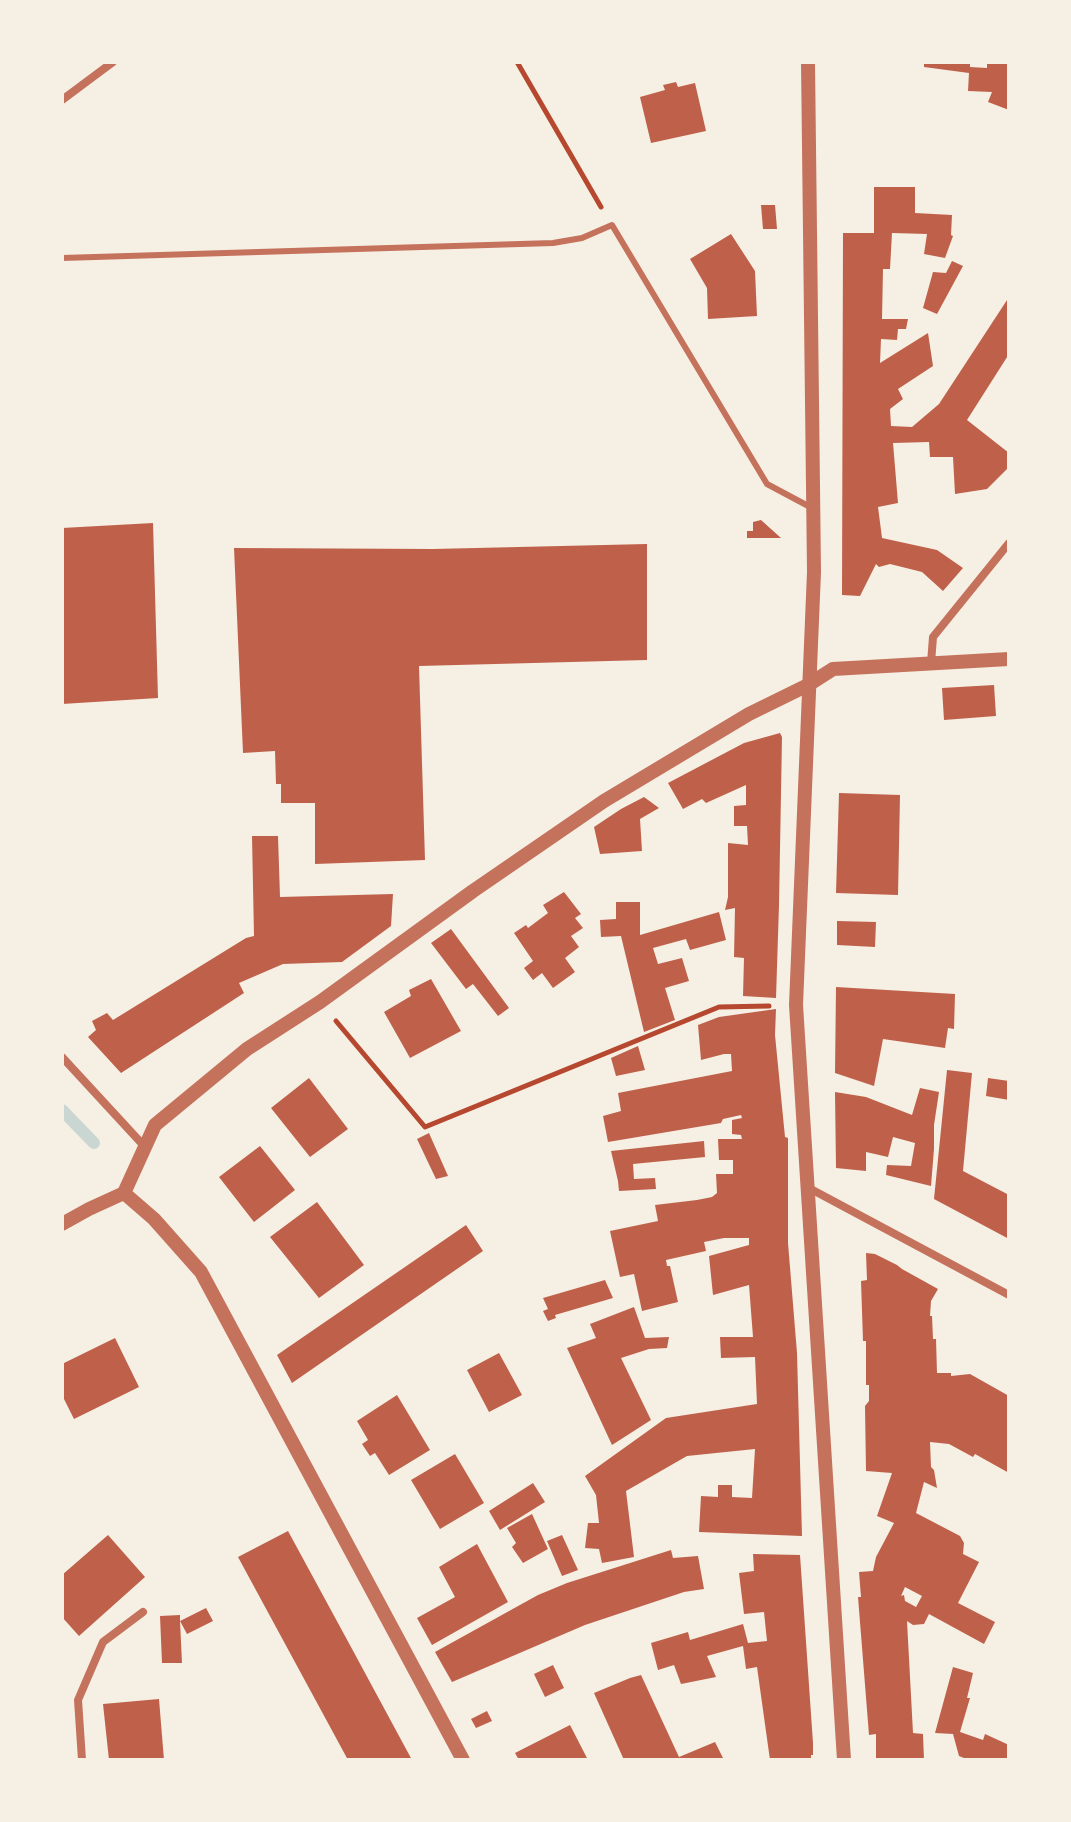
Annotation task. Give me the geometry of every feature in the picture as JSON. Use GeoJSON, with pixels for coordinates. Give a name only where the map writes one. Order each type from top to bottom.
{"type":"FeatureCollection","features":[{"type":"Feature","properties":{"kind":"street"},"geometry":{"type":"LineString","coordinates":[[62,100],[113,62]]}},
{"type":"Feature","properties":{"kind":"street"},"geometry":{"type":"LineString","coordinates":[[808,62],[814,572],[796,1005],[844,1760]]}},
{"type":"Feature","properties":{"kind":"street"},"geometry":{"type":"LineString","coordinates":[[931,663],[933,637],[1009,543]]}},
{"type":"Feature","properties":{"kind":"street"},"geometry":{"type":"LineString","coordinates":[[62,1224],[124,1193],[155,1125],[247,1049],[320,1002],[604,801],[749,714],[833,669],[1009,659]]}},
{"type":"Feature","properties":{"kind":"street"},"geometry":{"type":"LineString","coordinates":[[62,1057],[145,1147]]}},
{"type":"Feature","properties":{"kind":"street"},"geometry":{"type":"LineString","coordinates":[[807,1187],[1009,1295]]}},
{"type":"Feature","properties":{"kind":"street"},"geometry":{"type":"LineString","coordinates":[[124,1193],[154,1219],[201,1272],[463,1760]]}},
{"type":"Feature","properties":{"kind":"street"},"geometry":{"type":"LineString","coordinates":[[82,1760],[78,1700],[103,1642],[143,1612]]}},
{"type":"Feature","properties":{"kind":"lane"},"geometry":{"type":"LineString","coordinates":[[62,258],[553,243],[582,238],[612,225],[767,484],[812,508]]}},
{"type":"Feature","properties":{"kind":"path"},"geometry":{"type":"LineString","coordinates":[[517,62],[612,225]]}},
{"type":"Feature","properties":{"kind":"path"},"geometry":{"type":"LineString","coordinates":[[320,1002],[425,1127],[719,1007],[796,1005]]}},
{"type":"Feature","properties":{"kind":"building"},"geometry":{"type":"Polygon","coordinates":[[[924,62],[970,62],[970,67],[987,68],[987,62],[1009,62],[1009,110],[988,102],[992,92],[968,91],[969,73],[924,67],[924,62]]]}},
{"type":"Feature","properties":{"kind":"building"},"geometry":{"type":"Polygon","coordinates":[[[676,82],[678,87],[695,83],[706,131],[651,143],[640,97],[665,90],[663,85],[676,82]]]}},
{"type":"Feature","properties":{"kind":"building"},"geometry":{"type":"Polygon","coordinates":[[[874,187],[915,187],[915,213],[952,215],[953,236],[945,258],[924,254],[927,234],[892,233],[890,269],[883,269],[882,319],[908,319],[906,329],[898,329],[897,340],[881,339],[880,363],[928,333],[933,366],[898,389],[903,399],[890,409],[891,426],[912,427],[939,404],[1009,297],[1009,354],[967,420],[1009,453],[1009,467],[987,489],[955,494],[953,457],[930,457],[929,442],[893,443],[898,503],[878,507],[882,538],[937,550],[963,568],[943,591],[922,572],[890,564],[879,567],[876,564],[860,596],[842,595],[843,233],[874,233],[874,187]]]}},
{"type":"Feature","properties":{"kind":"building"},"geometry":{"type":"Polygon","coordinates":[[[761,205],[775,205],[777,229],[763,229],[761,205]]]}},
{"type":"Feature","properties":{"kind":"building"},"geometry":{"type":"Polygon","coordinates":[[[731,234],[755,271],[757,316],[708,319],[707,288],[690,259],[731,234]]]}},
{"type":"Feature","properties":{"kind":"building"},"geometry":{"type":"Polygon","coordinates":[[[952,261],[963,266],[937,314],[923,308],[933,272],[946,273],[952,261]]]}},
{"type":"Feature","properties":{"kind":"building"},"geometry":{"type":"Polygon","coordinates":[[[761,520],[781,538],[747,538],[747,531],[753,531],[753,522],[761,520]]]}},
{"type":"Feature","properties":{"kind":"building"},"geometry":{"type":"Polygon","coordinates":[[[153,523],[158,698],[62,704],[62,528],[153,523]]]}},
{"type":"Feature","properties":{"kind":"building"},"geometry":{"type":"Polygon","coordinates":[[[647,544],[647,660],[419,666],[425,860],[315,864],[315,803],[281,803],[281,784],[276,784],[275,751],[243,753],[234,548],[433,549],[647,544]]]}},
{"type":"Feature","properties":{"kind":"building"},"geometry":{"type":"Polygon","coordinates":[[[994,685],[996,716],[944,720],[942,688],[994,685]]]}},
{"type":"Feature","properties":{"kind":"building"},"geometry":{"type":"Polygon","coordinates":[[[780,733],[776,998],[743,996],[744,958],[734,957],[735,908],[725,910],[728,897],[728,843],[748,845],[747,826],[734,826],[734,806],[746,805],[746,785],[706,803],[702,799],[683,809],[668,783],[744,743],[780,733]]]}},
{"type":"Feature","properties":{"kind":"building"},"geometry":{"type":"Polygon","coordinates":[[[839,793],[900,795],[898,895],[836,893],[839,793]]]}},
{"type":"Feature","properties":{"kind":"building"},"geometry":{"type":"Polygon","coordinates":[[[644,797],[659,808],[640,819],[642,851],[600,854],[594,827],[644,797]]]}},
{"type":"Feature","properties":{"kind":"building"},"geometry":{"type":"Polygon","coordinates":[[[252,836],[278,836],[280,897],[393,894],[391,926],[342,962],[283,964],[239,983],[244,993],[121,1073],[88,1037],[96,1030],[92,1021],[107,1013],[113,1020],[254,936],[252,836]]]}},
{"type":"Feature","properties":{"kind":"building"},"geometry":{"type":"Polygon","coordinates":[[[564,892],[581,914],[575,918],[583,928],[571,936],[579,947],[565,958],[575,972],[553,988],[542,973],[533,980],[524,968],[533,961],[514,933],[526,925],[528,928],[548,913],[543,905],[564,892]]]}},
{"type":"Feature","properties":{"kind":"building"},"geometry":{"type":"Polygon","coordinates":[[[616,902],[640,902],[640,935],[719,912],[726,940],[690,950],[686,939],[653,948],[658,964],[682,958],[689,981],[665,988],[675,1020],[644,1032],[621,936],[601,937],[600,920],[616,919],[616,902]]]}},
{"type":"Feature","properties":{"kind":"building"},"geometry":{"type":"Polygon","coordinates":[[[837,921],[876,922],[875,947],[837,945],[837,921]]]}},
{"type":"Feature","properties":{"kind":"building"},"geometry":{"type":"Polygon","coordinates":[[[451,929],[509,1008],[498,1016],[473,984],[466,989],[431,943],[451,929]]]}},
{"type":"Feature","properties":{"kind":"building"},"geometry":{"type":"Polygon","coordinates":[[[431,979],[461,1031],[410,1058],[384,1012],[411,996],[409,990],[431,979]]]}},
{"type":"Feature","properties":{"kind":"building"},"geometry":{"type":"Polygon","coordinates":[[[836,987],[955,994],[954,1029],[948,1028],[945,1048],[883,1039],[874,1086],[835,1073],[836,987]]]}},
{"type":"Feature","properties":{"kind":"building"},"geometry":{"type":"Polygon","coordinates":[[[776,1009],[775,1035],[785,1137],[788,1138],[788,1243],[797,1353],[802,1536],[699,1532],[701,1496],[718,1497],[718,1485],[732,1485],[732,1497],[752,1498],[755,1449],[687,1456],[626,1491],[634,1557],[602,1563],[599,1549],[585,1548],[588,1523],[599,1523],[596,1495],[585,1476],[666,1418],[757,1404],[755,1357],[721,1358],[720,1337],[753,1337],[749,1285],[713,1295],[709,1256],[749,1245],[749,1238],[704,1242],[706,1251],[666,1260],[678,1302],[642,1311],[634,1274],[620,1277],[610,1231],[658,1221],[655,1205],[697,1200],[717,1193],[716,1174],[733,1174],[733,1160],[719,1160],[718,1139],[742,1139],[741,1135],[732,1134],[732,1120],[742,1118],[741,1115],[723,1119],[721,1123],[608,1142],[603,1116],[621,1111],[618,1093],[732,1071],[731,1054],[701,1060],[698,1025],[719,1017],[776,1009]]]}},
{"type":"Feature","properties":{"kind":"building"},"geometry":{"type":"Polygon","coordinates":[[[638,1046],[645,1070],[616,1076],[611,1058],[638,1046]]]}},
{"type":"Feature","properties":{"kind":"building"},"geometry":{"type":"Polygon","coordinates":[[[947,1070],[972,1073],[963,1171],[1009,1195],[1009,1239],[934,1199],[947,1070]]]}},
{"type":"Feature","properties":{"kind":"building"},"geometry":{"type":"Polygon","coordinates":[[[309,1078],[348,1129],[310,1157],[271,1108],[309,1078]]]}},
{"type":"Feature","properties":{"kind":"building"},"geometry":{"type":"Polygon","coordinates":[[[988,1078],[1009,1081],[1009,1100],[986,1096],[988,1078]]]}},
{"type":"Feature","properties":{"kind":"building"},"geometry":{"type":"Polygon","coordinates":[[[920,1088],[939,1092],[931,1186],[886,1175],[887,1165],[911,1166],[915,1143],[893,1137],[888,1157],[866,1152],[866,1171],[836,1168],[835,1092],[866,1097],[912,1115],[920,1088]]]}},
{"type":"Feature","properties":{"kind":"building"},"geometry":{"type":"Polygon","coordinates":[[[429,1133],[448,1176],[436,1179],[417,1139],[429,1133]]]}},
{"type":"Feature","properties":{"kind":"building"},"geometry":{"type":"Polygon","coordinates":[[[704,1141],[705,1157],[633,1164],[634,1179],[655,1178],[656,1189],[619,1191],[611,1151],[704,1141]]]}},
{"type":"Feature","properties":{"kind":"building"},"geometry":{"type":"Polygon","coordinates":[[[260,1146],[295,1190],[254,1222],[219,1177],[260,1146]]]}},
{"type":"Feature","properties":{"kind":"building"},"geometry":{"type":"Polygon","coordinates":[[[317,1202],[364,1265],[319,1298],[270,1237],[317,1202]]]}},
{"type":"Feature","properties":{"kind":"building"},"geometry":{"type":"Polygon","coordinates":[[[466,1225],[483,1251],[292,1383],[277,1355],[466,1225]]]}},
{"type":"Feature","properties":{"kind":"building"},"geometry":{"type":"Polygon","coordinates":[[[866,1253],[897,1265],[938,1289],[931,1301],[930,1316],[933,1339],[936,1339],[937,1373],[951,1373],[951,1376],[970,1374],[1009,1396],[1009,1473],[975,1454],[973,1457],[949,1444],[930,1442],[931,1467],[937,1488],[924,1482],[916,1513],[960,1536],[964,1543],[963,1554],[979,1562],[958,1603],[995,1622],[984,1644],[929,1614],[924,1624],[913,1625],[907,1621],[913,1733],[923,1734],[924,1760],[876,1760],[876,1734],[869,1735],[858,1597],[861,1597],[859,1572],[873,1571],[876,1557],[894,1523],[877,1516],[892,1473],[866,1471],[865,1406],[869,1401],[869,1385],[866,1385],[861,1281],[867,1280],[866,1253]],[[905,1587],[901,1596],[904,1595],[905,1601],[916,1607],[922,1596],[905,1587]]]}},
{"type":"Feature","properties":{"kind":"building"},"geometry":{"type":"Polygon","coordinates":[[[605,1280],[613,1298],[555,1315],[556,1318],[548,1321],[543,1311],[548,1309],[543,1298],[605,1280]]]}},
{"type":"Feature","properties":{"kind":"building"},"geometry":{"type":"Polygon","coordinates":[[[634,1307],[645,1338],[669,1337],[667,1348],[649,1349],[621,1358],[651,1420],[612,1445],[567,1348],[596,1338],[590,1324],[634,1307]]]}},
{"type":"Feature","properties":{"kind":"building"},"geometry":{"type":"Polygon","coordinates":[[[115,1338],[139,1387],[74,1419],[62,1395],[62,1364],[115,1338]]]}},
{"type":"Feature","properties":{"kind":"building"},"geometry":{"type":"Polygon","coordinates":[[[499,1353],[522,1395],[489,1412],[467,1370],[499,1353]]]}},
{"type":"Feature","properties":{"kind":"building"},"geometry":{"type":"Polygon","coordinates":[[[397,1395],[430,1450],[389,1475],[375,1453],[370,1456],[362,1444],[368,1440],[357,1421],[397,1395]]]}},
{"type":"Feature","properties":{"kind":"building"},"geometry":{"type":"Polygon","coordinates":[[[455,1454],[484,1503],[440,1529],[411,1480],[455,1454]]]}},
{"type":"Feature","properties":{"kind":"building"},"geometry":{"type":"Polygon","coordinates":[[[533,1483],[545,1502],[500,1530],[489,1511],[533,1483]]]}},
{"type":"Feature","properties":{"kind":"building"},"geometry":{"type":"Polygon","coordinates":[[[532,1514],[548,1549],[523,1563],[512,1547],[516,1543],[507,1528],[532,1514]]]}},
{"type":"Feature","properties":{"kind":"building"},"geometry":{"type":"Polygon","coordinates":[[[288,1531],[412,1760],[348,1760],[238,1557],[288,1531]]]}},
{"type":"Feature","properties":{"kind":"building"},"geometry":{"type":"Polygon","coordinates":[[[108,1535],[145,1577],[79,1636],[62,1617],[62,1575],[108,1535]]]}},
{"type":"Feature","properties":{"kind":"building"},"geometry":{"type":"Polygon","coordinates":[[[562,1535],[578,1570],[562,1576],[547,1541],[562,1535]]]}},
{"type":"Feature","properties":{"kind":"building"},"geometry":{"type":"Polygon","coordinates":[[[477,1544],[508,1602],[432,1645],[417,1618],[455,1597],[439,1567],[477,1544]]]}},
{"type":"Feature","properties":{"kind":"building"},"geometry":{"type":"Polygon","coordinates":[[[671,1550],[673,1558],[698,1556],[704,1589],[684,1592],[585,1625],[452,1682],[435,1652],[538,1595],[671,1550]]]}},
{"type":"Feature","properties":{"kind":"building"},"geometry":{"type":"Polygon","coordinates":[[[753,1554],[800,1555],[813,1743],[811,1760],[770,1760],[757,1667],[746,1669],[743,1646],[707,1656],[716,1677],[681,1684],[674,1665],[658,1670],[651,1643],[688,1632],[690,1640],[743,1624],[748,1643],[767,1641],[764,1612],[744,1614],[739,1573],[754,1571],[753,1554]]]}},
{"type":"Feature","properties":{"kind":"building"},"geometry":{"type":"Polygon","coordinates":[[[206,1608],[213,1621],[187,1634],[180,1621],[206,1608]]]}},
{"type":"Feature","properties":{"kind":"building"},"geometry":{"type":"Polygon","coordinates":[[[180,1615],[182,1663],[162,1663],[160,1616],[180,1615]]]}},
{"type":"Feature","properties":{"kind":"building"},"geometry":{"type":"Polygon","coordinates":[[[553,1665],[564,1688],[545,1697],[534,1674],[553,1665]]]}},
{"type":"Feature","properties":{"kind":"building"},"geometry":{"type":"Polygon","coordinates":[[[953,1667],[973,1673],[967,1698],[970,1698],[960,1732],[983,1740],[985,1734],[1009,1745],[1009,1760],[969,1760],[959,1756],[953,1734],[935,1733],[953,1667]]]}},
{"type":"Feature","properties":{"kind":"building"},"geometry":{"type":"Polygon","coordinates":[[[641,1675],[679,1757],[715,1742],[724,1760],[624,1760],[594,1693],[641,1675]]]}},
{"type":"Feature","properties":{"kind":"building"},"geometry":{"type":"Polygon","coordinates":[[[159,1699],[164,1760],[109,1760],[103,1704],[159,1699]]]}},
{"type":"Feature","properties":{"kind":"building"},"geometry":{"type":"Polygon","coordinates":[[[487,1711],[492,1721],[476,1728],[471,1719],[487,1711]]]}},
{"type":"Feature","properties":{"kind":"building"},"geometry":{"type":"Polygon","coordinates":[[[570,1725],[588,1760],[519,1760],[515,1753],[570,1725]]]}},
{"type":"Feature","properties":{"kind":"waterway"},"geometry":{"type":"LineString","coordinates":[[62,1110],[94,1143]]}}]}
